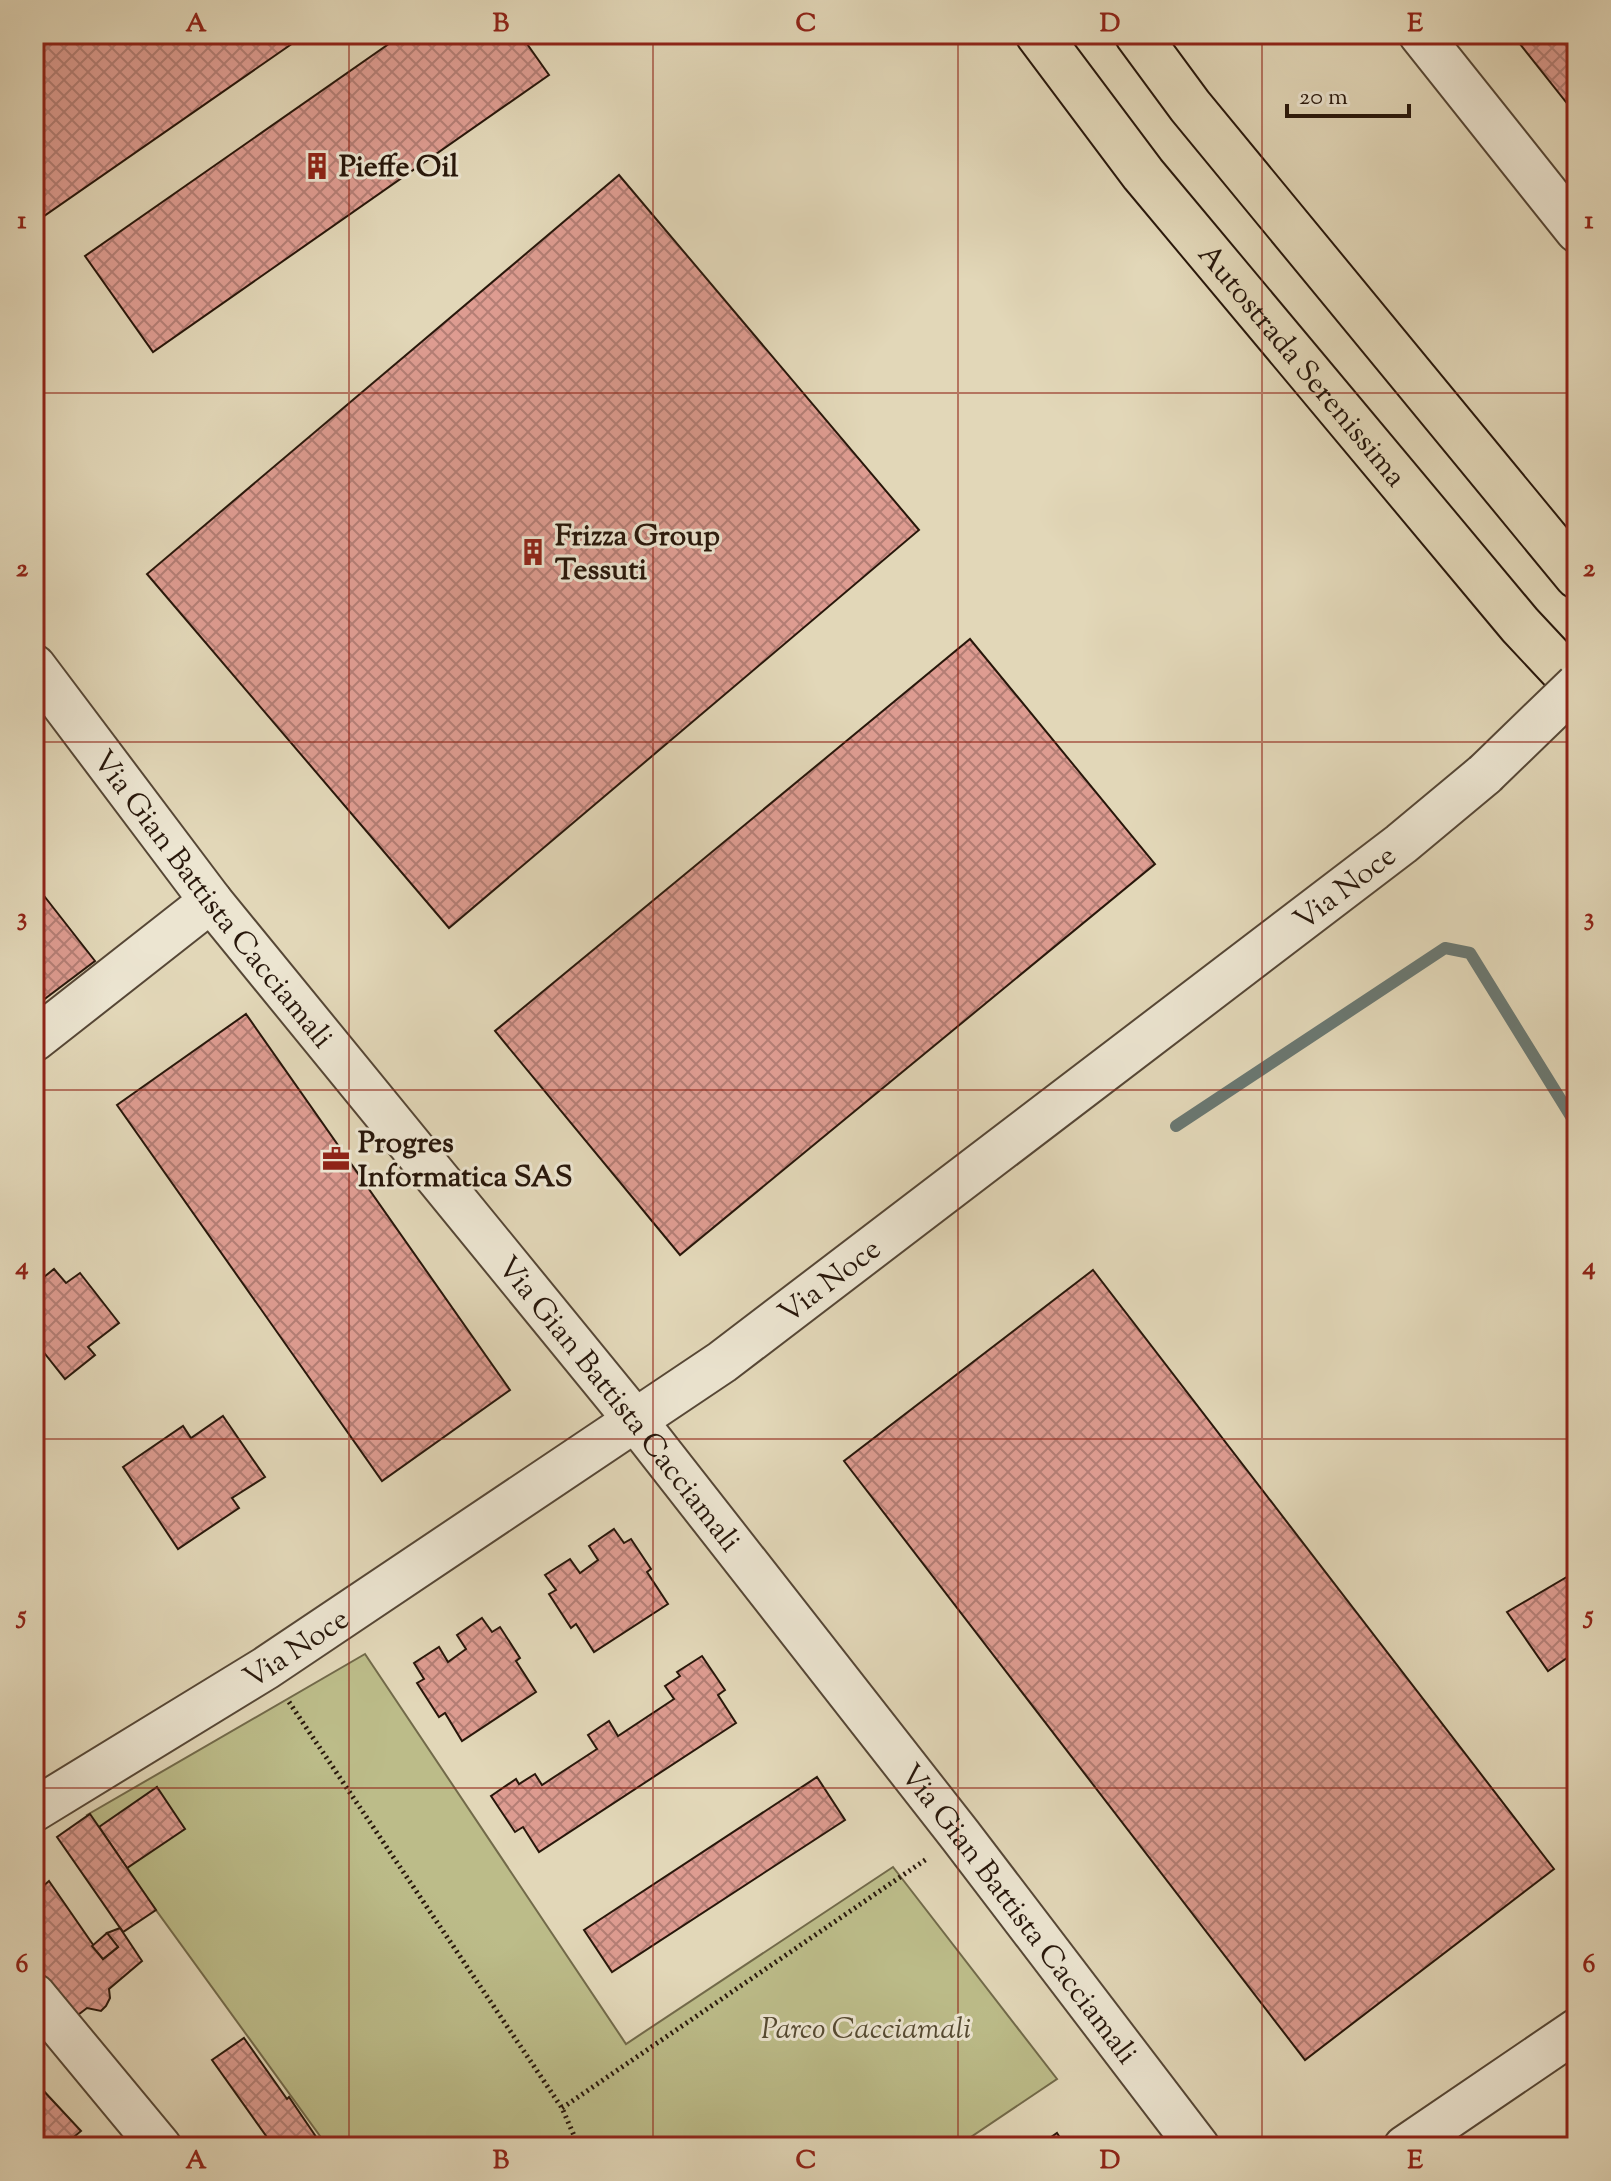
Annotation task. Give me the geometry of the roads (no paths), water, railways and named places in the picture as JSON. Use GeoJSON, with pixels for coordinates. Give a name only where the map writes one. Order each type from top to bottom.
{"type":"FeatureCollection","features":[{"type":"Feature","properties":{"kind":"highway","name":"Autostrada Serenissima"},"geometry":{"type":"LineString","coordinates":[[1038,34],[1143,174],[1520,625],[1577,685]]}},
{"type":"Feature","properties":{"kind":"highway"},"geometry":{"type":"LineString","coordinates":[[1137,34],[1190,106],[1577,576]]}},
{"type":"Feature","properties":{"kind":"street"},"geometry":{"type":"LineString","coordinates":[[1420,34],[1577,231]]}},
{"type":"Feature","properties":{"kind":"street","name":"Via Gian Battista Cacciamali"},"geometry":{"type":"LineString","coordinates":[[34,666],[211,901],[635,1420],[960,1835],[1198,2147]]}},
{"type":"Feature","properties":{"kind":"street","name":"Via Noce"},"geometry":{"type":"LineString","coordinates":[[34,1810],[266,1668],[722,1362],[1401,844],[1485,774],[1577,685]]}},
{"type":"Feature","properties":{"kind":"street"},"geometry":{"type":"LineString","coordinates":[[34,1040],[211,901]]}},
{"type":"Feature","properties":{"kind":"street"},"geometry":{"type":"LineString","coordinates":[[34,1995],[160,2147]]}},
{"type":"Feature","properties":{"kind":"street"},"geometry":{"type":"LineString","coordinates":[[1405,2147],[1577,2030]]}},
{"type":"Feature","properties":{"kind":"waterway"},"geometry":{"type":"LineString","coordinates":[[1176,1126],[1445,948],[1470,953],[1577,1126]]}},
{"type":"Feature","properties":{"kind":"place","name":"Pieffe Oil"},"geometry":{"type":"Point","coordinates":[317,166]}},
{"type":"Feature","properties":{"kind":"place","name":"Frizza Group Tessuti"},"geometry":{"type":"Point","coordinates":[533,552]}},
{"type":"Feature","properties":{"kind":"place","name":"Progres Informatica SAS"},"geometry":{"type":"Point","coordinates":[336,1159]}},
{"type":"Feature","properties":{"kind":"park label","name":"Parco Cacciamali"},"geometry":{"type":"Point","coordinates":[866,2028]}}]}
